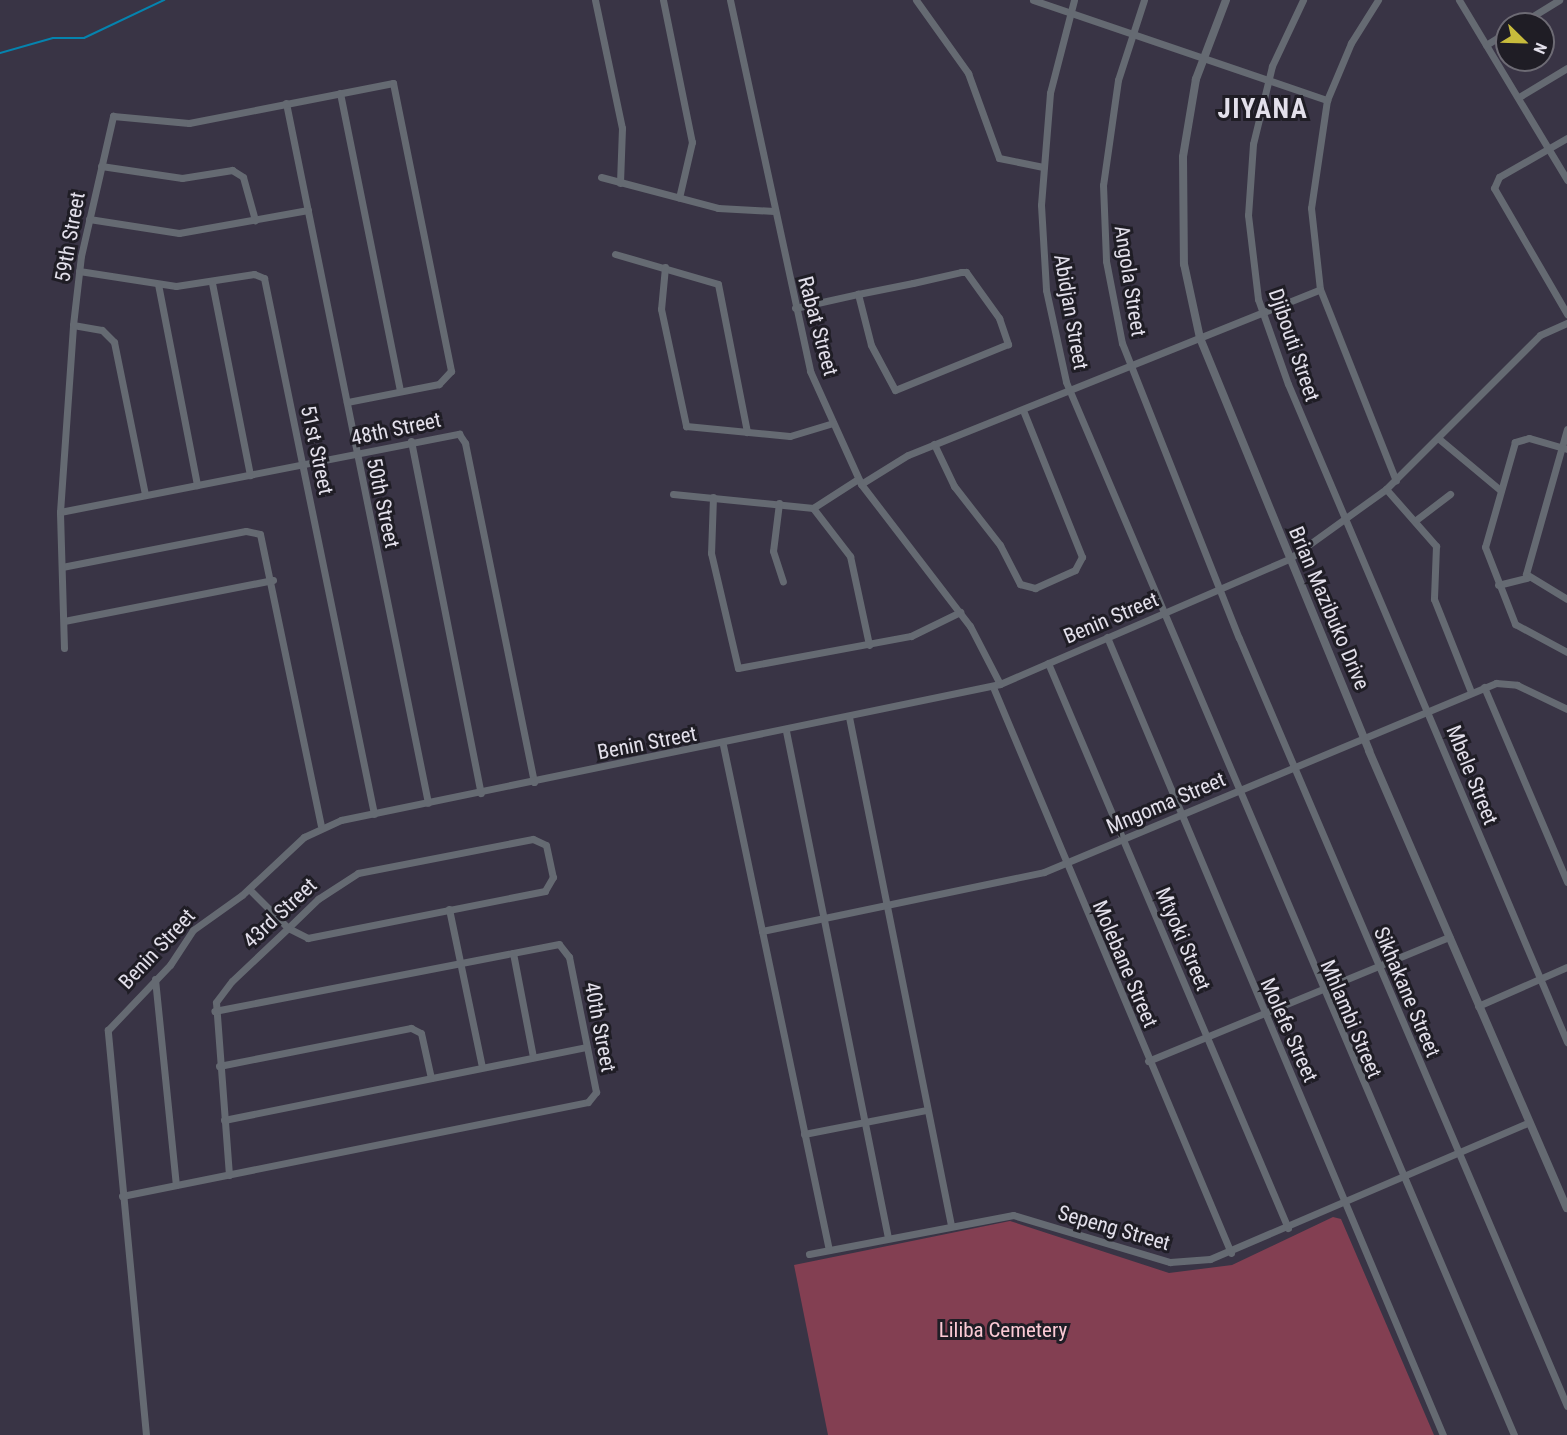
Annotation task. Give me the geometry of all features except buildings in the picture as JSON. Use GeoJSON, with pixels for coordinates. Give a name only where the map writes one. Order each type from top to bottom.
{"type":"FeatureCollection","features":[{"type":"Feature","properties":{"kind":"street"},"geometry":{"type":"LineString","coordinates":[[595,0],[622,128],[620,183]]}},
{"type":"Feature","properties":{"kind":"street"},"geometry":{"type":"LineString","coordinates":[[663,0],[691,132],[679,198]]}},
{"type":"Feature","properties":{"kind":"street","name":"Rabat Street"},"geometry":{"type":"LineString","coordinates":[[730,0],[806,361],[859,481],[960,612],[997,686]]}},
{"type":"Feature","properties":{"kind":"street"},"geometry":{"type":"LineString","coordinates":[[916,0],[968,73],[999,158],[1042,167]]}},
{"type":"Feature","properties":{"kind":"street"},"geometry":{"type":"LineString","coordinates":[[1033,0],[1327,100]]}},
{"type":"Feature","properties":{"kind":"street","name":"Abidjan Street"},"geometry":{"type":"LineString","coordinates":[[1074,0],[1069,11],[1050,93],[1042,167],[1047,290],[1069,390],[1162,614]]}},
{"type":"Feature","properties":{"kind":"street","name":"Angola Street"},"geometry":{"type":"LineString","coordinates":[[1144,0],[1130,34],[1111,111],[1103,185],[1106,261],[1129,366],[1219,589]]}},
{"type":"Feature","properties":{"kind":"street","name":"Brian Mazibuko Drive"},"geometry":{"type":"LineString","coordinates":[[1226,0],[1203,58],[1188,115],[1181,204],[1184,264],[1200,338],[1364,738],[1567,1208]]}},
{"type":"Feature","properties":{"kind":"street","name":"Djibouti Street"},"geometry":{"type":"LineString","coordinates":[[1303,0],[1268,79],[1252,144],[1249,195],[1251,252],[1262,312],[1347,521]]}},
{"type":"Feature","properties":{"kind":"street"},"geometry":{"type":"LineString","coordinates":[[1378,0],[1327,100],[1311,188],[1320,289],[1396,481]]}},
{"type":"Feature","properties":{"kind":"street"},"geometry":{"type":"LineString","coordinates":[[1459,0],[1567,180]]}},
{"type":"Feature","properties":{"kind":"street"},"geometry":{"type":"LineString","coordinates":[[1540,12],[1559,0]]}},
{"type":"Feature","properties":{"kind":"street"},"geometry":{"type":"LineString","coordinates":[[1486,45],[1495,39]]}},
{"type":"Feature","properties":{"kind":"street"},"geometry":{"type":"LineString","coordinates":[[1519,97],[1567,68]]}},
{"type":"Feature","properties":{"kind":"street","name":"59th Street"},"geometry":{"type":"LineString","coordinates":[[64,648],[60,512],[73,325],[88,219],[116,114],[178,124],[340,93],[390,81],[451,371],[439,384],[400,391]]}},
{"type":"Feature","properties":{"kind":"street"},"geometry":{"type":"LineString","coordinates":[[340,93],[400,391],[347,402]]}},
{"type":"Feature","properties":{"kind":"street","name":"50th Street"},"geometry":{"type":"LineString","coordinates":[[286,103],[428,803]]}},
{"type":"Feature","properties":{"kind":"street"},"geometry":{"type":"LineString","coordinates":[[1567,138],[1499,177],[1494,188],[1567,314]]}},
{"type":"Feature","properties":{"kind":"street"},"geometry":{"type":"LineString","coordinates":[[101,166],[182,178],[232,170],[243,177],[255,220]]}},
{"type":"Feature","properties":{"kind":"street"},"geometry":{"type":"LineString","coordinates":[[601,177],[735,211],[774,211]]}},
{"type":"Feature","properties":{"kind":"street"},"geometry":{"type":"LineString","coordinates":[[88,219],[179,233],[308,210]]}},
{"type":"Feature","properties":{"kind":"street"},"geometry":{"type":"LineString","coordinates":[[615,254],[709,278],[722,290],[747,432]]}},
{"type":"Feature","properties":{"kind":"street"},"geometry":{"type":"LineString","coordinates":[[665,267],[661,309],[682,421],[691,428],[796,435],[833,423]]}},
{"type":"Feature","properties":{"kind":"street","name":"51st Street"},"geometry":{"type":"LineString","coordinates":[[79,271],[158,284],[212,283],[254,274],[264,278],[374,814]]}},
{"type":"Feature","properties":{"kind":"street"},"geometry":{"type":"LineString","coordinates":[[795,308],[858,294],[969,272],[999,318],[1008,344],[895,390],[870,345],[858,294]]}},
{"type":"Feature","properties":{"kind":"street"},"geometry":{"type":"LineString","coordinates":[[212,283],[250,475]]}},
{"type":"Feature","properties":{"kind":"street"},"geometry":{"type":"LineString","coordinates":[[158,284],[197,485]]}},
{"type":"Feature","properties":{"kind":"street"},"geometry":{"type":"LineString","coordinates":[[673,494],[813,508],[889,464],[934,444],[1320,289]]}},
{"type":"Feature","properties":{"kind":"street","name":"Benin Street"},"geometry":{"type":"LineString","coordinates":[[146,1435],[107,1036],[116,1017],[155,979],[193,930],[249,889],[321,825],[723,745],[997,686],[1289,559],[1347,521],[1396,481],[1540,335],[1567,323]]}},
{"type":"Feature","properties":{"kind":"street"},"geometry":{"type":"LineString","coordinates":[[73,325],[102,330],[114,342],[145,495]]}},
{"type":"Feature","properties":{"kind":"street"},"geometry":{"type":"LineString","coordinates":[[934,444],[954,486],[1000,545],[1017,580],[1035,588],[1075,570],[1082,556],[1023,410]]}},
{"type":"Feature","properties":{"kind":"street"},"geometry":{"type":"LineString","coordinates":[[1527,578],[1564,448],[1567,429]]}},
{"type":"Feature","properties":{"kind":"street","name":"48th Street"},"geometry":{"type":"LineString","coordinates":[[60,512],[455,433],[464,439],[534,782]]}},
{"type":"Feature","properties":{"kind":"street"},"geometry":{"type":"LineString","coordinates":[[1438,438],[1499,489]]}},
{"type":"Feature","properties":{"kind":"street"},"geometry":{"type":"LineString","coordinates":[[1564,448],[1518,440],[1499,489],[1485,547],[1498,585],[1519,628],[1567,652]]}},
{"type":"Feature","properties":{"kind":"street"},"geometry":{"type":"LineString","coordinates":[[411,441],[481,793]]}},
{"type":"Feature","properties":{"kind":"street"},"geometry":{"type":"LineString","coordinates":[[1386,489],[1416,520],[1436,546],[1433,594],[1471,692]]}},
{"type":"Feature","properties":{"kind":"street"},"geometry":{"type":"LineString","coordinates":[[1416,520],[1450,494]]}},
{"type":"Feature","properties":{"kind":"street"},"geometry":{"type":"LineString","coordinates":[[713,497],[711,553],[733,662],[749,670],[930,630],[960,612]]}},
{"type":"Feature","properties":{"kind":"street"},"geometry":{"type":"LineString","coordinates":[[779,503],[773,551],[783,581]]}},
{"type":"Feature","properties":{"kind":"street"},"geometry":{"type":"LineString","coordinates":[[813,508],[850,556],[869,645]]}},
{"type":"Feature","properties":{"kind":"street","name":"Mbele Street"},"geometry":{"type":"LineString","coordinates":[[1347,521],[1567,1042]]}},
{"type":"Feature","properties":{"kind":"street"},"geometry":{"type":"LineString","coordinates":[[62,567],[251,530],[263,538],[321,825]]}},
{"type":"Feature","properties":{"kind":"street"},"geometry":{"type":"LineString","coordinates":[[1498,585],[1527,578],[1567,599]]}},
{"type":"Feature","properties":{"kind":"street"},"geometry":{"type":"LineString","coordinates":[[64,621],[273,580]]}},
{"type":"Feature","properties":{"kind":"street","name":"Sikhakane Street"},"geometry":{"type":"LineString","coordinates":[[1219,589],[1456,1154],[1567,1406]]}},
{"type":"Feature","properties":{"kind":"street","name":"Mhlambi Street"},"geometry":{"type":"LineString","coordinates":[[1162,614],[1321,990],[1514,1435]]}},
{"type":"Feature","properties":{"kind":"street","name":"Molefe Street"},"geometry":{"type":"LineString","coordinates":[[1107,637],[1263,1015],[1346,1201],[1443,1435]]}},
{"type":"Feature","properties":{"kind":"street","name":"Mtyoki Street"},"geometry":{"type":"LineString","coordinates":[[1048,663],[1288,1228]]}},
{"type":"Feature","properties":{"kind":"street","name":"Mngoma Street"},"geometry":{"type":"LineString","coordinates":[[762,931],[1064,864],[1484,687],[1511,683],[1567,709]]}},
{"type":"Feature","properties":{"kind":"street","name":"Molebane Street"},"geometry":{"type":"LineString","coordinates":[[997,686],[1064,864],[1231,1253]]}},
{"type":"Feature","properties":{"kind":"street"},"geometry":{"type":"LineString","coordinates":[[1484,687],[1567,882]]}},
{"type":"Feature","properties":{"kind":"street"},"geometry":{"type":"LineString","coordinates":[[849,717],[884,904],[951,1225]]}},
{"type":"Feature","properties":{"kind":"street"},"geometry":{"type":"LineString","coordinates":[[786,731],[888,1238]]}},
{"type":"Feature","properties":{"kind":"street"},"geometry":{"type":"LineString","coordinates":[[723,745],[829,1250]]}},
{"type":"Feature","properties":{"kind":"street","name":"43rd Street"},"geometry":{"type":"LineString","coordinates":[[214,1011],[224,989],[334,885],[358,873],[533,839],[548,848],[553,877],[549,889],[449,909]]}},
{"type":"Feature","properties":{"kind":"street"},"geometry":{"type":"LineString","coordinates":[[249,889],[288,928],[312,938],[449,909],[482,1067]]}},
{"type":"Feature","properties":{"kind":"street"},"geometry":{"type":"LineString","coordinates":[[1148,1061],[1449,937]]}},
{"type":"Feature","properties":{"kind":"street","name":"40th Street"},"geometry":{"type":"LineString","coordinates":[[122,1196],[588,1102],[596,1089],[566,948],[555,944],[214,1011]]}},
{"type":"Feature","properties":{"kind":"street"},"geometry":{"type":"LineString","coordinates":[[513,953],[533,1057]]}},
{"type":"Feature","properties":{"kind":"street"},"geometry":{"type":"LineString","coordinates":[[1478,1006],[1567,967]]}},
{"type":"Feature","properties":{"kind":"street"},"geometry":{"type":"LineString","coordinates":[[155,979],[176,1185]]}},
{"type":"Feature","properties":{"kind":"street"},"geometry":{"type":"LineString","coordinates":[[214,1011],[229,1175]]}},
{"type":"Feature","properties":{"kind":"street"},"geometry":{"type":"LineString","coordinates":[[219,1066],[411,1028],[422,1033],[431,1078]]}},
{"type":"Feature","properties":{"kind":"street"},"geometry":{"type":"LineString","coordinates":[[224,1120],[586,1047]]}},
{"type":"Feature","properties":{"kind":"street"},"geometry":{"type":"LineString","coordinates":[[804,1134],[926,1110]]}},
{"type":"Feature","properties":{"kind":"street","name":"Sepeng Street"},"geometry":{"type":"LineString","coordinates":[[809,1254],[1012,1215],[1170,1262],[1231,1253],[1529,1122]]}},
{"type":"Feature","properties":{"kind":"green space","name":"Liliba Cemetery"},"geometry":{"type":"Polygon","coordinates":[[[1333,1217],[1341,1219],[1434,1435],[828,1435],[794,1265],[1010,1221],[1169,1273],[1232,1265],[1333,1217]]]}},
{"type":"Feature","properties":{"kind":"waterway"},"geometry":{"type":"LineString","coordinates":[[0,53],[53,38],[84,38],[164,0]]}},
{"type":"Feature","properties":{"kind":"district","name":"JIYANA"},"geometry":{"type":"Point","coordinates":[1263,110]}}]}
